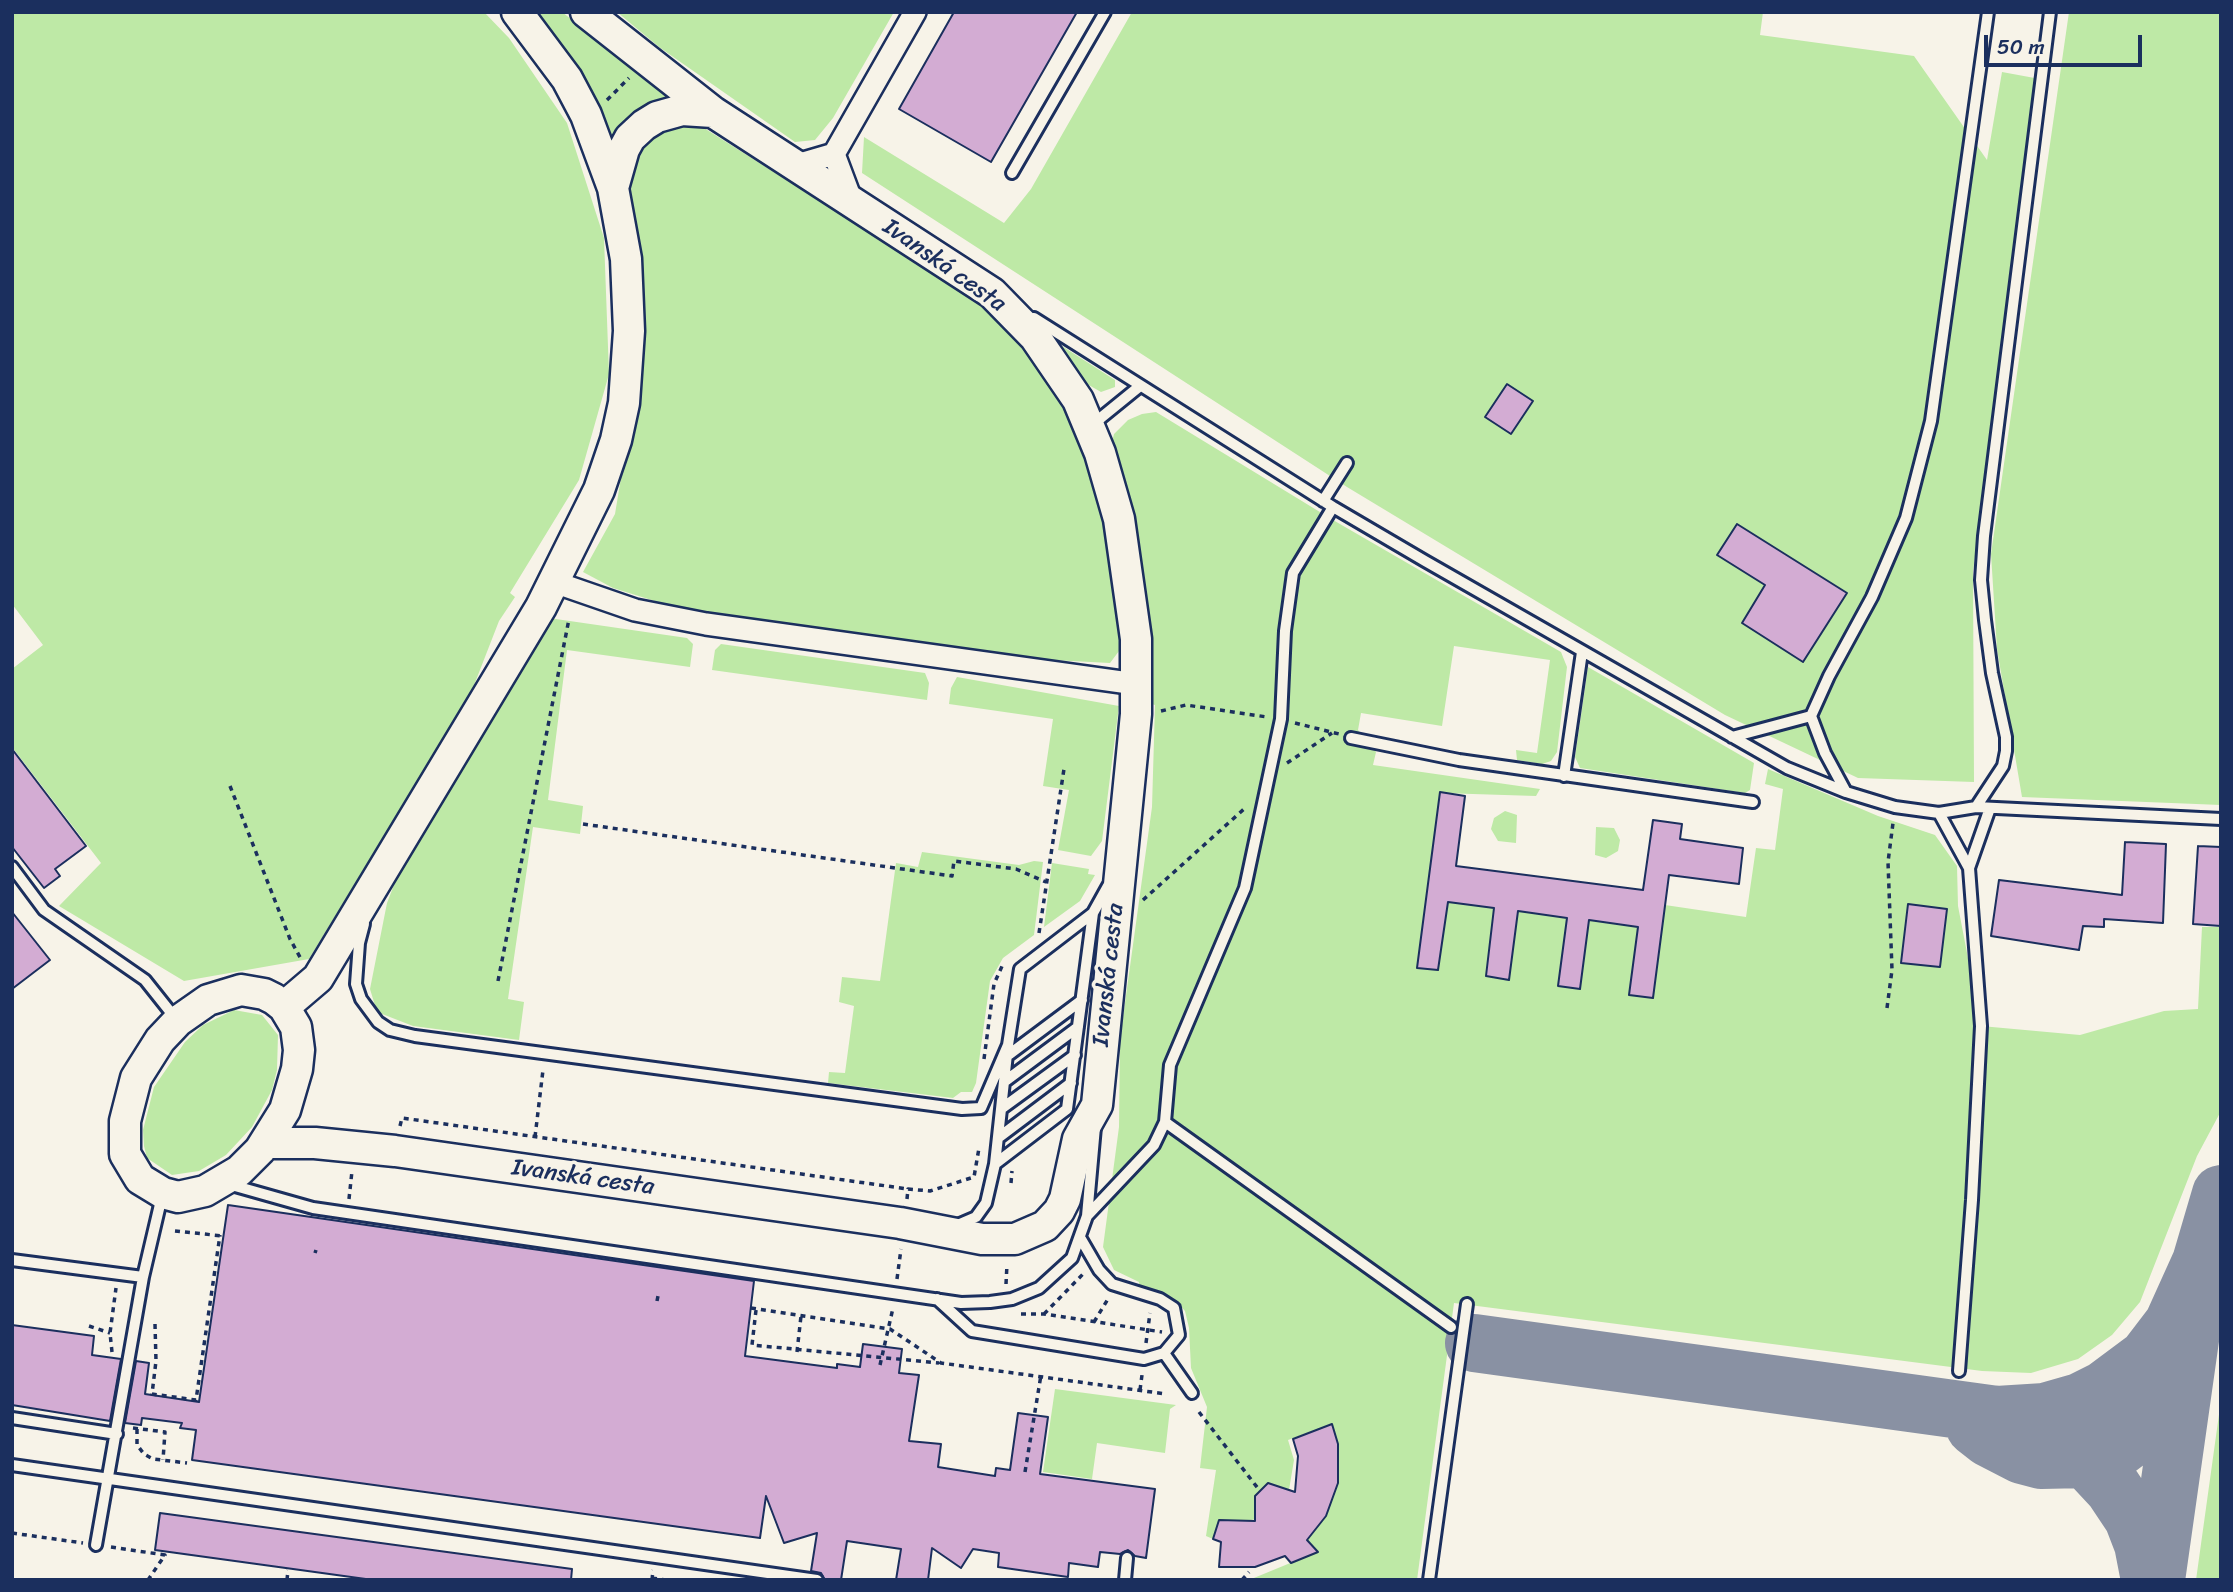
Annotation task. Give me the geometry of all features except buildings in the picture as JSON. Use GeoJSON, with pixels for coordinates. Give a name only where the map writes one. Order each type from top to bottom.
{"type":"FeatureCollection","features":[{"type":"Feature","properties":{"kind":"street"},"geometry":{"type":"LineString","coordinates":[[284,1007],[318,978],[554,582],[599,489],[616,440],[624,404],[629,331],[626,259],[613,188],[586,115],[573,91],[517,12]]}},
{"type":"Feature","properties":{"kind":"street","name":"Ivanská cesta"},"geometry":{"type":"LineString","coordinates":[[265,1143],[315,1143],[395,1151],[943,1231],[982,1239],[1015,1239],[1028,1236],[1052,1221],[1065,1199],[1078,1139],[1097,1105],[1136,714],[1136,639],[1125,552],[1110,484],[1090,427],[1071,388],[1035,337],[992,293],[713,112],[586,12]]}},
{"type":"Feature","properties":{"kind":"street"},"geometry":{"type":"LineString","coordinates":[[793,166],[834,154],[915,12]]}},
{"type":"Feature","properties":{"kind":"street"},"geometry":{"type":"LineString","coordinates":[[613,188],[624,149],[630,138],[644,125],[657,117],[682,110],[713,112]]}},
{"type":"Feature","properties":{"kind":"street"},"geometry":{"type":"LineString","coordinates":[[834,154],[852,202]]}},
{"type":"Feature","properties":{"kind":"street"},"geometry":{"type":"LineString","coordinates":[[554,582],[635,610],[706,624],[1136,684]]}},
{"type":"Feature","properties":{"kind":"street"},"geometry":{"type":"LineString","coordinates":[[228,992],[264,994],[284,1007],[298,1037],[298,1069],[285,1110],[265,1143],[239,1171],[190,1196],[163,1194],[140,1179],[129,1165],[125,1154],[125,1121],[136,1078],[147,1059],[178,1021],[202,1003],[228,992]]}},
{"type":"Feature","properties":{"kind":"lane"},"geometry":{"type":"LineString","coordinates":[[1012,173],[1105,12]]}},
{"type":"Feature","properties":{"kind":"lane"},"geometry":{"type":"LineString","coordinates":[[1846,792],[1825,753],[1811,716],[1891,556],[1924,456],[1988,12]]}},
{"type":"Feature","properties":{"kind":"lane"},"geometry":{"type":"LineString","coordinates":[[1976,807],[2003,766],[2006,751],[2006,737],[1992,673],[1981,580],[1984,536],[2050,12]]}},
{"type":"Feature","properties":{"kind":"lane"},"geometry":{"type":"LineString","coordinates":[[992,293],[1328,504],[1787,768],[1846,792],[1895,807],[1939,813],[1990,807],[2221,819]]}},
{"type":"Feature","properties":{"kind":"lane"},"geometry":{"type":"LineString","coordinates":[[1090,427],[1140,386]]}},
{"type":"Feature","properties":{"kind":"lane"},"geometry":{"type":"LineString","coordinates":[[1087,1216],[1154,1145],[1165,1122],[1170,1065],[1245,888],[1281,719],[1284,631],[1293,572],[1347,463]]}},
{"type":"Feature","properties":{"kind":"lane"},"geometry":{"type":"LineString","coordinates":[[1564,776],[1582,652]]}},
{"type":"Feature","properties":{"kind":"lane"},"geometry":{"type":"LineString","coordinates":[[1732,737],[1811,716]]}},
{"type":"Feature","properties":{"kind":"lane"},"geometry":{"type":"LineString","coordinates":[[1351,738],[1459,760],[1753,802]]}},
{"type":"Feature","properties":{"kind":"lane"},"geometry":{"type":"LineString","coordinates":[[1959,1371],[1981,1026],[1969,868],[1990,807]]}},
{"type":"Feature","properties":{"kind":"lane"},"geometry":{"type":"LineString","coordinates":[[1939,813],[1969,868]]}},
{"type":"Feature","properties":{"kind":"lane"},"geometry":{"type":"LineString","coordinates":[[995,1164],[1067,1109],[1093,913],[1120,863]]}},
{"type":"Feature","properties":{"kind":"lane"},"geometry":{"type":"LineString","coordinates":[[12,867],[44,910],[145,980],[178,1021]]}},
{"type":"Feature","properties":{"kind":"lane"},"geometry":{"type":"LineString","coordinates":[[375,884],[359,943],[356,984],[369,1013],[390,1030],[537,1053],[962,1109],[981,1108],[1007,1051],[1082,1000]]}},
{"type":"Feature","properties":{"kind":"lane"},"geometry":{"type":"LineString","coordinates":[[943,1231],[976,1217],[986,1203],[995,1164],[1003,1082],[1020,968],[1093,913]]}},
{"type":"Feature","properties":{"kind":"lane"},"geometry":{"type":"LineString","coordinates":[[1003,1082],[1078,1027]]}},
{"type":"Feature","properties":{"kind":"lane"},"geometry":{"type":"LineString","coordinates":[[1001,1109],[1074,1055]]}},
{"type":"Feature","properties":{"kind":"lane"},"geometry":{"type":"LineString","coordinates":[[998,1138],[1071,1083]]}},
{"type":"Feature","properties":{"kind":"lane"},"geometry":{"type":"LineString","coordinates":[[222,1182],[313,1208],[961,1303],[1004,1300],[1039,1287],[1056,1275],[1072,1258],[1087,1216],[1097,1105]]}},
{"type":"Feature","properties":{"kind":"lane"},"geometry":{"type":"LineString","coordinates":[[1165,1122],[1451,1326]]}},
{"type":"Feature","properties":{"kind":"lane"},"geometry":{"type":"LineString","coordinates":[[96,1545],[110,1478],[143,1277],[163,1194]]}},
{"type":"Feature","properties":{"kind":"lane"},"geometry":{"type":"LineString","coordinates":[[936,1298],[972,1331],[1144,1359],[1164,1353],[1179,1335],[1178,1316],[1174,1308],[1160,1299],[1112,1284],[1099,1270],[1080,1239]]}},
{"type":"Feature","properties":{"kind":"lane"},"geometry":{"type":"LineString","coordinates":[[12,1260],[143,1277]]}},
{"type":"Feature","properties":{"kind":"lane"},"geometry":{"type":"LineString","coordinates":[[1429,1580],[1467,1304]]}},
{"type":"Feature","properties":{"kind":"lane"},"geometry":{"type":"LineString","coordinates":[[1164,1353],[1192,1393]]}},
{"type":"Feature","properties":{"kind":"lane"},"geometry":{"type":"LineString","coordinates":[[12,1418],[118,1430]]}},
{"type":"Feature","properties":{"kind":"lane"},"geometry":{"type":"LineString","coordinates":[[12,1465],[817,1580]]}},
{"type":"Feature","properties":{"kind":"lane"},"geometry":{"type":"LineString","coordinates":[[1125,1580],[1127,1558]]}},
{"type":"Feature","properties":{"kind":"path"},"geometry":{"type":"LineString","coordinates":[[599,107],[636,72]]}},
{"type":"Feature","properties":{"kind":"path"},"geometry":{"type":"LineString","coordinates":[[498,981],[569,619]]}},
{"type":"Feature","properties":{"kind":"path"},"geometry":{"type":"LineString","coordinates":[[1154,712],[1186,705],[1271,718]]}},
{"type":"Feature","properties":{"kind":"path"},"geometry":{"type":"LineString","coordinates":[[1289,721],[1351,738]]}},
{"type":"Feature","properties":{"kind":"path"},"geometry":{"type":"LineString","coordinates":[[1270,774],[1332,733]]}},
{"type":"Feature","properties":{"kind":"path"},"geometry":{"type":"LineString","coordinates":[[1039,935],[1064,769]]}},
{"type":"Feature","properties":{"kind":"path"},"geometry":{"type":"LineString","coordinates":[[230,786],[290,939],[306,967],[318,978]]}},
{"type":"Feature","properties":{"kind":"path"},"geometry":{"type":"LineString","coordinates":[[1135,907],[1251,804],[1265,801]]}},
{"type":"Feature","properties":{"kind":"path"},"geometry":{"type":"LineString","coordinates":[[1887,1008],[1892,970],[1888,862],[1895,807]]}},
{"type":"Feature","properties":{"kind":"path"},"geometry":{"type":"LineString","coordinates":[[583,824],[952,876],[954,861],[1016,869],[1046,882]]}},
{"type":"Feature","properties":{"kind":"path"},"geometry":{"type":"LineString","coordinates":[[395,1151],[402,1118],[908,1189]]}},
{"type":"Feature","properties":{"kind":"path"},"geometry":{"type":"LineString","coordinates":[[349,1202],[352,1171],[365,1173]]}},
{"type":"Feature","properties":{"kind":"path"},"geometry":{"type":"LineString","coordinates":[[155,1324],[156,1361],[152,1394],[196,1400],[221,1236],[175,1231]]}},
{"type":"Feature","properties":{"kind":"path"},"geometry":{"type":"LineString","coordinates":[[889,1248],[913,1251]]}},
{"type":"Feature","properties":{"kind":"path"},"geometry":{"type":"LineString","coordinates":[[998,1263],[1008,1264],[1002,1317],[1044,1314],[1179,1335]]}},
{"type":"Feature","properties":{"kind":"path"},"geometry":{"type":"LineString","coordinates":[[1044,1314],[1086,1271],[1094,1280]]}},
{"type":"Feature","properties":{"kind":"path"},"geometry":{"type":"LineString","coordinates":[[1094,1322],[1109,1297],[1119,1301]]}},
{"type":"Feature","properties":{"kind":"path"},"geometry":{"type":"LineString","coordinates":[[941,1363],[890,1329],[753,1308],[752,1345],[797,1352],[941,1363],[1166,1394]]}},
{"type":"Feature","properties":{"kind":"path"},"geometry":{"type":"LineString","coordinates":[[1140,1390],[1151,1314],[1141,1310]]}},
{"type":"Feature","properties":{"kind":"path"},"geometry":{"type":"LineString","coordinates":[[797,1352],[801,1315]]}},
{"type":"Feature","properties":{"kind":"path"},"geometry":{"type":"LineString","coordinates":[[89,1326],[110,1333]]}},
{"type":"Feature","properties":{"kind":"path"},"geometry":{"type":"LineString","coordinates":[[1025,1472],[1041,1375]]}},
{"type":"Feature","properties":{"kind":"path"},"geometry":{"type":"LineString","coordinates":[[1199,1412],[1260,1491]]}},
{"type":"Feature","properties":{"kind":"path"},"geometry":{"type":"LineString","coordinates":[[137,1429],[137,1445],[144,1454],[187,1463]]}},
{"type":"Feature","properties":{"kind":"path"},"geometry":{"type":"LineString","coordinates":[[118,1430],[165,1432],[163,1460]]}},
{"type":"Feature","properties":{"kind":"path"},"geometry":{"type":"LineString","coordinates":[[287,1580],[288,1570]]}},
{"type":"Feature","properties":{"kind":"path"},"geometry":{"type":"LineString","coordinates":[[1242,1580],[1250,1572]]}},
{"type":"Feature","properties":{"kind":"path"},"geometry":{"type":"LineString","coordinates":[[652,1578],[666,1580]]}},
{"type":"Feature","properties":{"kind":"green space"},"geometry":{"type":"Polygon","coordinates":[[[12,12],[484,12],[509,38],[567,123],[604,238],[609,374],[579,480],[510,593],[515,597],[499,621],[471,693],[309,959],[184,981],[59,906],[101,863],[12,747],[12,669],[43,645],[12,604],[12,12]]]}},
{"type":"Feature","properties":{"kind":"green space"},"geometry":{"type":"Polygon","coordinates":[[[534,12],[562,12],[679,104],[613,150],[534,12]]]}},
{"type":"Feature","properties":{"kind":"green space"},"geometry":{"type":"Polygon","coordinates":[[[617,12],[894,12],[833,118],[815,140],[795,142],[659,47],[617,12]]]}},
{"type":"Feature","properties":{"kind":"green space"},"geometry":{"type":"Polygon","coordinates":[[[1132,12],[1763,12],[1760,35],[1914,56],[1987,160],[2002,72],[2040,79],[1973,571],[1974,782],[1858,778],[1725,715],[1347,487],[862,173],[864,137],[1004,223],[1031,189],[1132,12]]]}},
{"type":"Feature","properties":{"kind":"green space"},"geometry":{"type":"Polygon","coordinates":[[[2069,12],[2221,12],[2221,805],[2022,797],[1997,649],[1991,554],[2069,12]]]}},
{"type":"Feature","properties":{"kind":"green space"},"geometry":{"type":"Polygon","coordinates":[[[696,123],[974,298],[1020,343],[1058,392],[1080,440],[1109,533],[1122,633],[1119,651],[1110,663],[1014,658],[690,612],[613,588],[583,572],[615,514],[631,417],[627,185],[632,151],[664,128],[696,123]]]}},
{"type":"Feature","properties":{"kind":"green space"},"geometry":{"type":"Polygon","coordinates":[[[1062,346],[1115,380],[1115,387],[1101,392],[1080,380],[1060,352],[1062,346]]]}},
{"type":"Feature","properties":{"kind":"green space"},"geometry":{"type":"Polygon","coordinates":[[[1156,412],[1333,520],[1561,652],[1567,667],[1557,752],[1551,761],[1542,764],[1517,760],[1516,750],[1537,753],[1550,660],[1454,646],[1442,726],[1361,713],[1358,730],[1376,752],[1373,765],[1540,789],[1536,796],[1441,793],[1418,968],[1438,970],[1448,902],[1494,908],[1486,976],[1508,980],[1518,911],[1567,918],[1558,985],[1580,988],[1589,920],[1638,927],[1629,995],[1653,998],[1665,905],[1746,917],[1756,848],[1775,850],[1783,789],[1765,784],[1768,769],[1878,816],[1935,835],[1957,866],[1958,906],[1981,1026],[2080,1035],[2164,1011],[2198,1009],[2202,927],[2221,927],[2221,1111],[2197,1156],[2140,1302],[2112,1335],[2078,1359],[2031,1373],[1982,1371],[1454,1303],[1417,1580],[1249,1580],[1317,1552],[1307,1540],[1326,1516],[1338,1483],[1338,1444],[1332,1424],[1288,1440],[1294,1460],[1289,1490],[1268,1483],[1255,1496],[1255,1519],[1244,1522],[1219,1520],[1213,1539],[1206,1536],[1216,1470],[1200,1468],[1207,1407],[1191,1368],[1189,1328],[1185,1311],[1174,1299],[1159,1292],[1139,1289],[1139,1282],[1114,1270],[1103,1247],[1119,1127],[1120,1039],[1152,807],[1155,705],[1148,703],[1110,450],[1114,434],[1128,420],[1156,412]]]}},
{"type":"Feature","properties":{"kind":"green space"},"geometry":{"type":"Polygon","coordinates":[[[549,618],[687,638],[693,644],[690,667],[567,650],[548,800],[583,806],[580,834],[533,827],[508,999],[524,1002],[519,1040],[413,1026],[377,1012],[370,989],[387,903],[404,859],[549,618]]]}},
{"type":"Feature","properties":{"kind":"green space"},"geometry":{"type":"Polygon","coordinates":[[[721,644],[925,673],[929,683],[927,700],[712,670],[715,650],[721,644]]]}},
{"type":"Feature","properties":{"kind":"green space"},"geometry":{"type":"Polygon","coordinates":[[[1588,667],[1754,763],[1750,790],[1745,793],[1580,768],[1575,757],[1588,667]]]}},
{"type":"Feature","properties":{"kind":"green space"},"geometry":{"type":"Polygon","coordinates":[[[957,677],[1119,706],[1102,841],[1091,856],[1058,850],[1069,790],[1043,786],[1053,719],[949,704],[951,688],[957,677]]]}},
{"type":"Feature","properties":{"kind":"green space"},"geometry":{"type":"Polygon","coordinates":[[[1505,811],[1517,815],[1516,843],[1498,841],[1491,829],[1494,818],[1505,811]]]}},
{"type":"Feature","properties":{"kind":"green space"},"geometry":{"type":"Polygon","coordinates":[[[1596,827],[1614,828],[1620,840],[1618,851],[1606,858],[1595,855],[1596,827]]]}},
{"type":"Feature","properties":{"kind":"green space"},"geometry":{"type":"Polygon","coordinates":[[[922,852],[1019,865],[1034,861],[1043,862],[1034,935],[1003,958],[990,981],[976,1083],[972,1092],[961,1092],[953,1098],[828,1083],[829,1072],[845,1073],[854,1006],[839,1002],[842,977],[880,981],[896,863],[918,867],[922,852]]]}},
{"type":"Feature","properties":{"kind":"green space"},"geometry":{"type":"Polygon","coordinates":[[[1052,863],[1089,869],[1088,874],[1095,875],[1080,901],[1044,927],[1052,863]]]}},
{"type":"Feature","properties":{"kind":"green space"},"geometry":{"type":"Polygon","coordinates":[[[234,1010],[262,1015],[278,1035],[277,1070],[272,1090],[252,1127],[226,1155],[199,1171],[172,1175],[147,1158],[144,1146],[143,1130],[154,1087],[185,1042],[203,1025],[234,1010]]]}},
{"type":"Feature","properties":{"kind":"green space"},"geometry":{"type":"Polygon","coordinates":[[[1055,1389],[1176,1405],[1170,1409],[1165,1453],[1097,1443],[1092,1479],[1043,1472],[1055,1389]]]}},
{"type":"Feature","properties":{"kind":"green space"},"geometry":{"type":"Polygon","coordinates":[[[2221,1400],[2221,1580],[2196,1580],[2221,1400]]]}},
{"type":"Feature","properties":{"kind":"taxiway"},"geometry":{"type":"LineString","coordinates":[[2156,1580],[2201,1262],[2221,1194]]}},
{"type":"Feature","properties":{"kind":"taxiway"},"geometry":{"type":"LineString","coordinates":[[1474,1343],[1997,1415],[2045,1412],[2080,1402],[2104,1390],[2147,1358],[2173,1324],[2201,1262]]}},
{"type":"Feature","properties":{"kind":"taxiway"},"geometry":{"type":"LineString","coordinates":[[1967,1411],[1975,1427],[1989,1438],[2022,1455],[2041,1460],[2086,1459],[2118,1448],[2154,1421],[2166,1407],[2181,1375]]}},
{"type":"Feature","properties":{"kind":"taxiway"},"geometry":{"type":"LineString","coordinates":[[2056,1437],[2086,1459],[2113,1488],[2133,1518],[2143,1544],[2150,1580]]}}]}
